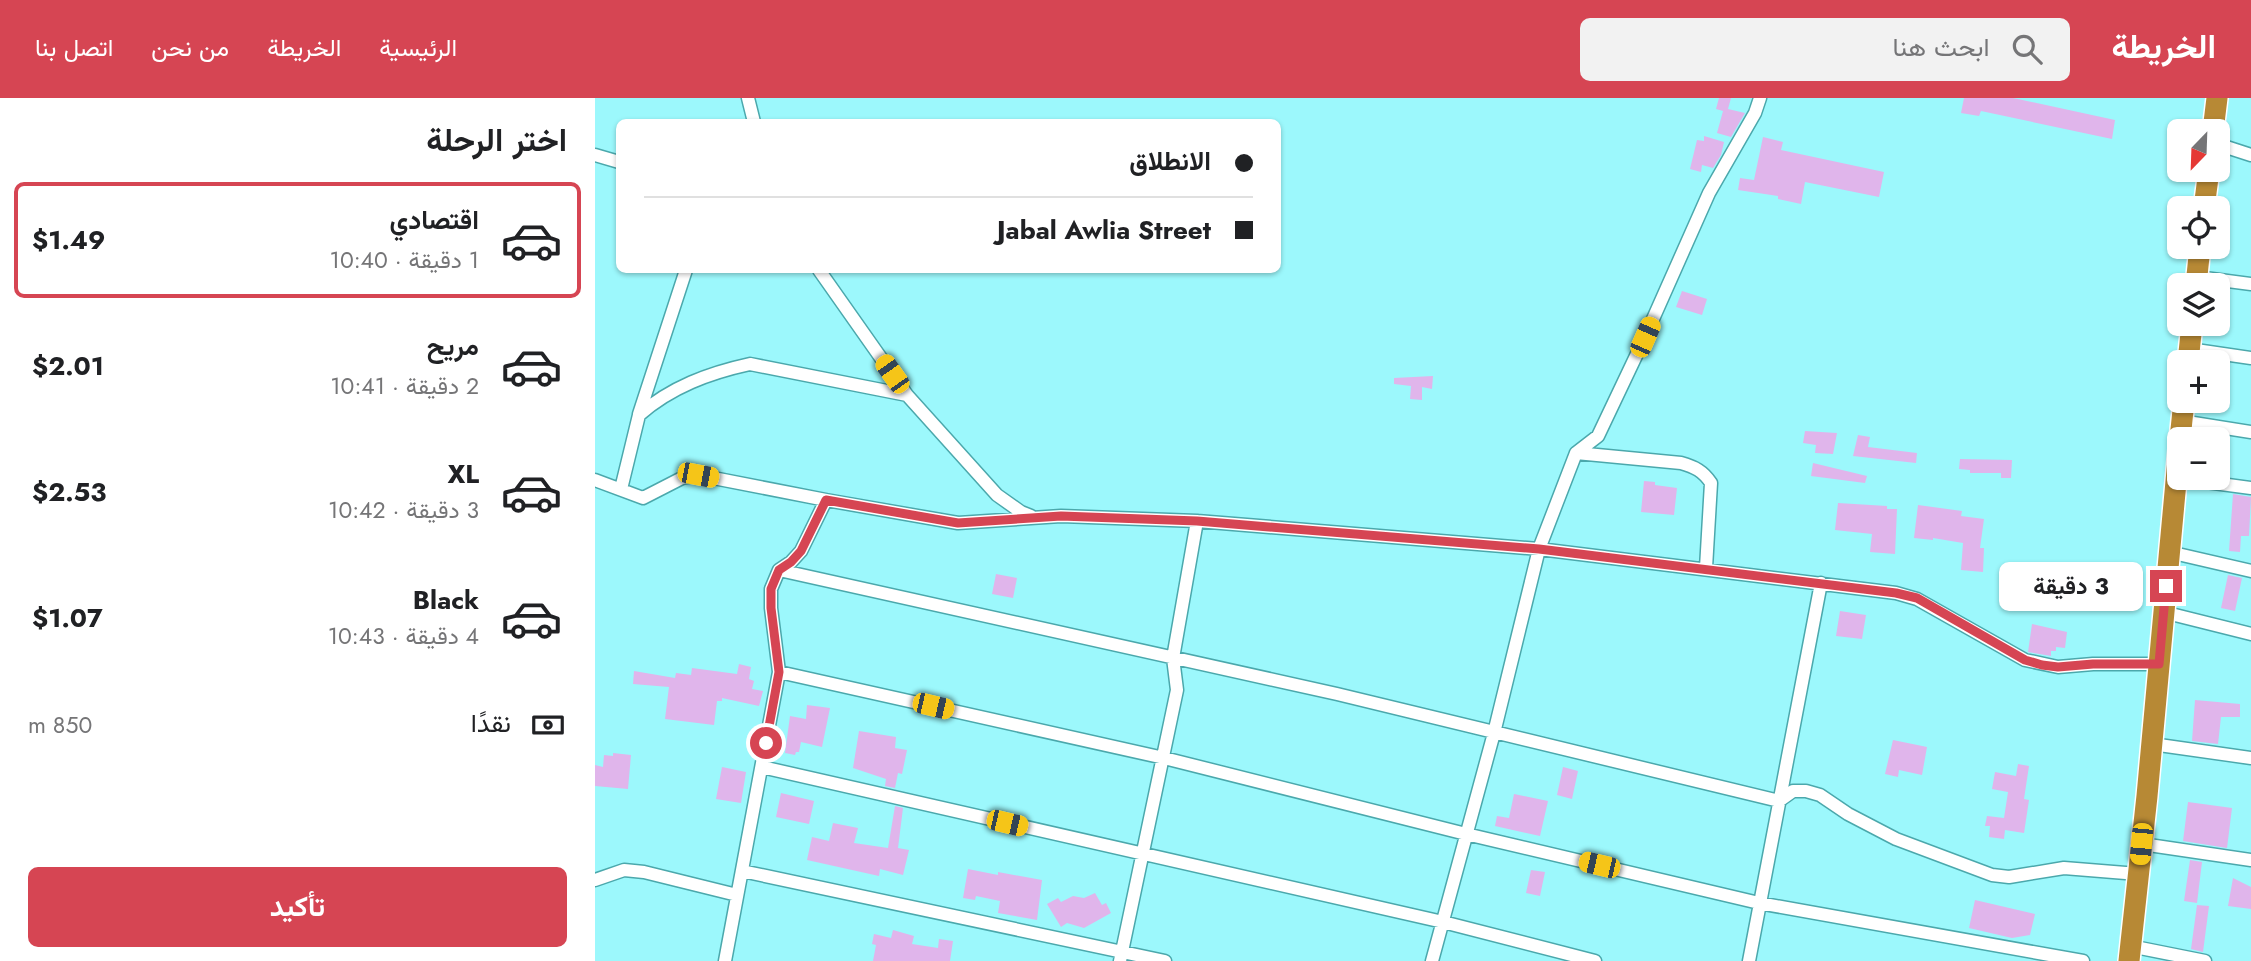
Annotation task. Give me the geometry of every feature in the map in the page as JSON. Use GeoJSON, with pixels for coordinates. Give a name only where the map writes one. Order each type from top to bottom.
{"type":"FeatureCollection","features":[{"type":"Feature","properties":{"kind":"highway"},"geometry":{"type":"LineString","coordinates":[[2214,119],[2217,98]]}},
{"type":"Feature","properties":{"kind":"highway"},"geometry":{"type":"LineString","coordinates":[[2129,953],[2139,874],[2175,490]]}},
{"type":"Feature","properties":{"kind":"street"},"geometry":{"type":"LineString","coordinates":[[748,98],[753,119]]}},
{"type":"Feature","properties":{"kind":"street"},"geometry":{"type":"LineString","coordinates":[[1432,961],[1494,733],[1539,549],[1576,453],[1598,436],[1709,193],[1755,113],[1760,98]]}},
{"type":"Feature","properties":{"kind":"street"},"geometry":{"type":"LineString","coordinates":[[2230,148],[2251,155]]}},
{"type":"Feature","properties":{"kind":"street"},"geometry":{"type":"LineString","coordinates":[[595,155],[616,161]]}},
{"type":"Feature","properties":{"kind":"street"},"geometry":{"type":"LineString","coordinates":[[621,489],[639,415],[685,273]]}},
{"type":"Feature","properties":{"kind":"street"},"geometry":{"type":"LineString","coordinates":[[821,273],[907,396],[997,495],[1021,512],[1035,517]]}},
{"type":"Feature","properties":{"kind":"street"},"geometry":{"type":"LineString","coordinates":[[2230,283],[2251,284]]}},
{"type":"Feature","properties":{"kind":"street"},"geometry":{"type":"LineString","coordinates":[[2230,357],[2251,358]]}},
{"type":"Feature","properties":{"kind":"street"},"geometry":{"type":"LineString","coordinates":[[639,415],[677,388],[729,369],[750,365],[907,396]]}},
{"type":"Feature","properties":{"kind":"street"},"geometry":{"type":"LineString","coordinates":[[2182,420],[2251,432]]}},
{"type":"Feature","properties":{"kind":"street"},"geometry":{"type":"LineString","coordinates":[[1576,453],[1681,463],[1705,474],[1711,484],[1706,568]]}},
{"type":"Feature","properties":{"kind":"street"},"geometry":{"type":"LineString","coordinates":[[595,480],[647,497],[682,478],[698,475],[958,523],[1035,517],[1197,521],[1539,549],[1706,568],[1917,598],[2025,660],[2042,665],[2058,667],[2085,664],[2159,664]]}},
{"type":"Feature","properties":{"kind":"street"},"geometry":{"type":"LineString","coordinates":[[2230,485],[2251,488]]}},
{"type":"Feature","properties":{"kind":"street"},"geometry":{"type":"LineString","coordinates":[[725,961],[779,672],[771,589],[779,570],[801,551],[826,500]]}},
{"type":"Feature","properties":{"kind":"street"},"geometry":{"type":"LineString","coordinates":[[1121,956],[1177,690],[1173,658],[1197,521]]}},
{"type":"Feature","properties":{"kind":"street"},"geometry":{"type":"LineString","coordinates":[[2169,552],[2251,570]]}},
{"type":"Feature","properties":{"kind":"street"},"geometry":{"type":"LineString","coordinates":[[779,570],[1337,694],[1779,801],[1793,792],[1807,790],[1896,839],[1992,875],[2009,877],[2064,868],[2139,874]]}},
{"type":"Feature","properties":{"kind":"street"},"geometry":{"type":"LineString","coordinates":[[1749,961],[1821,583]]}},
{"type":"Feature","properties":{"kind":"street"},"geometry":{"type":"LineString","coordinates":[[2163,612],[2251,634]]}},
{"type":"Feature","properties":{"kind":"street"},"geometry":{"type":"LineString","coordinates":[[779,672],[1164,758],[1466,834],[1759,903],[2083,961]]}},
{"type":"Feature","properties":{"kind":"street"},"geometry":{"type":"LineString","coordinates":[[2151,744],[2251,758]]}},
{"type":"Feature","properties":{"kind":"street"},"geometry":{"type":"LineString","coordinates":[[762,767],[1443,922],[1595,961]]}},
{"type":"Feature","properties":{"kind":"street"},"geometry":{"type":"LineString","coordinates":[[2141,844],[2251,860]]}},
{"type":"Feature","properties":{"kind":"street"},"geometry":{"type":"LineString","coordinates":[[595,880],[624,870],[644,872],[737,895]]}},
{"type":"Feature","properties":{"kind":"street"},"geometry":{"type":"LineString","coordinates":[[742,871],[1121,956],[1165,961]]}},
{"type":"Feature","properties":{"kind":"street"},"geometry":{"type":"LineString","coordinates":[[2129,953],[2205,961]]}},
{"type":"Feature","properties":{"kind":"building"},"geometry":{"type":"Polygon","coordinates":[[[1719,98],[1731,98],[1728,109],[1745,113],[1731,137],[1717,133],[1723,111],[1716,109],[1719,98]]]}},
{"type":"Feature","properties":{"kind":"building"},"geometry":{"type":"Polygon","coordinates":[[[1964,98],[2013,98],[2115,120],[2112,139],[1981,111],[1979,116],[1961,113],[1964,98]]]}},
{"type":"Feature","properties":{"kind":"building"},"geometry":{"type":"Polygon","coordinates":[[[1704,136],[1724,142],[1721,155],[1713,168],[1702,165],[1701,172],[1690,169],[1697,140],[1704,141],[1704,136]]]}},
{"type":"Feature","properties":{"kind":"building"},"geometry":{"type":"Polygon","coordinates":[[[1763,137],[1783,142],[1781,150],[1884,172],[1879,197],[1805,182],[1801,204],[1778,199],[1778,196],[1738,190],[1740,178],[1754,180],[1763,137]]]}},
{"type":"Feature","properties":{"kind":"building"},"geometry":{"type":"Polygon","coordinates":[[[1682,291],[1707,299],[1702,315],[1676,307],[1682,291]]]}},
{"type":"Feature","properties":{"kind":"building"},"geometry":{"type":"Polygon","coordinates":[[[1433,376],[1432,389],[1422,387],[1422,400],[1410,399],[1411,386],[1394,384],[1394,378],[1433,376]]]}},
{"type":"Feature","properties":{"kind":"building"},"geometry":{"type":"Polygon","coordinates":[[[1805,431],[1837,433],[1833,454],[1815,453],[1816,445],[1803,443],[1805,431]]]}},
{"type":"Feature","properties":{"kind":"building"},"geometry":{"type":"Polygon","coordinates":[[[1858,435],[1870,437],[1868,447],[1917,453],[1916,463],[1853,456],[1858,435]]]}},
{"type":"Feature","properties":{"kind":"building"},"geometry":{"type":"Polygon","coordinates":[[[1960,459],[2012,460],[2011,478],[2001,478],[2001,473],[1970,473],[1970,470],[1959,469],[1960,459]]]}},
{"type":"Feature","properties":{"kind":"building"},"geometry":{"type":"Polygon","coordinates":[[[1813,463],[1867,476],[1865,483],[1811,476],[1813,463]]]}},
{"type":"Feature","properties":{"kind":"building"},"geometry":{"type":"Polygon","coordinates":[[[1644,481],[1677,488],[1674,515],[1641,512],[1644,481]]]}},
{"type":"Feature","properties":{"kind":"building"},"geometry":{"type":"Polygon","coordinates":[[[2233,494],[2251,497],[2249,536],[2241,536],[2240,552],[2229,551],[2233,494]]]}},
{"type":"Feature","properties":{"kind":"building"},"geometry":{"type":"Polygon","coordinates":[[[1838,503],[1897,509],[1895,554],[1870,552],[1872,534],[1835,530],[1838,503]]]}},
{"type":"Feature","properties":{"kind":"building"},"geometry":{"type":"Polygon","coordinates":[[[1918,505],[1962,511],[1961,516],[1984,519],[1980,548],[1984,548],[1983,572],[1961,570],[1963,543],[1914,538],[1918,505]]]}},
{"type":"Feature","properties":{"kind":"building"},"geometry":{"type":"Polygon","coordinates":[[[996,574],[1017,578],[1013,598],[992,594],[996,574]]]}},
{"type":"Feature","properties":{"kind":"building"},"geometry":{"type":"Polygon","coordinates":[[[2228,575],[2242,578],[2235,611],[2221,608],[2228,575]]]}},
{"type":"Feature","properties":{"kind":"building"},"geometry":{"type":"Polygon","coordinates":[[[1840,611],[1866,615],[1862,639],[1836,636],[1840,611]]]}},
{"type":"Feature","properties":{"kind":"building"},"geometry":{"type":"Polygon","coordinates":[[[2032,624],[2067,632],[2065,648],[2056,647],[2056,651],[2051,651],[2051,656],[2028,652],[2032,624]]]}},
{"type":"Feature","properties":{"kind":"building"},"geometry":{"type":"Polygon","coordinates":[[[739,664],[751,667],[749,679],[754,681],[752,689],[763,691],[759,706],[722,698],[722,701],[717,701],[714,725],[665,719],[669,687],[633,684],[634,671],[675,678],[676,673],[691,675],[692,668],[737,674],[739,664]]]}},
{"type":"Feature","properties":{"kind":"building"},"geometry":{"type":"Polygon","coordinates":[[[2195,700],[2240,704],[2240,717],[2221,717],[2218,744],[2192,741],[2195,700]]]}},
{"type":"Feature","properties":{"kind":"building"},"geometry":{"type":"Polygon","coordinates":[[[807,705],[830,708],[822,747],[801,742],[799,752],[795,755],[785,753],[790,716],[806,719],[807,705]]]}},
{"type":"Feature","properties":{"kind":"building"},"geometry":{"type":"Polygon","coordinates":[[[859,731],[896,737],[895,748],[907,750],[902,774],[898,773],[895,788],[885,786],[886,779],[853,768],[859,731]]]}},
{"type":"Feature","properties":{"kind":"building"},"geometry":{"type":"Polygon","coordinates":[[[1893,740],[1927,747],[1922,775],[1899,770],[1898,777],[1885,774],[1893,740]]]}},
{"type":"Feature","properties":{"kind":"building"},"geometry":{"type":"Polygon","coordinates":[[[613,753],[631,755],[628,789],[595,786],[595,765],[603,767],[604,755],[613,756],[613,753]]]}},
{"type":"Feature","properties":{"kind":"building"},"geometry":{"type":"Polygon","coordinates":[[[2018,764],[2029,766],[2024,799],[2029,800],[2024,833],[2005,830],[2004,839],[1989,837],[1990,826],[1985,826],[1987,816],[2004,818],[2008,792],[1992,789],[1995,772],[2016,776],[2018,764]]]}},
{"type":"Feature","properties":{"kind":"building"},"geometry":{"type":"Polygon","coordinates":[[[722,767],[746,772],[741,803],[716,799],[722,767]]]}},
{"type":"Feature","properties":{"kind":"building"},"geometry":{"type":"Polygon","coordinates":[[[1563,767],[1578,771],[1572,799],[1557,795],[1563,767]]]}},
{"type":"Feature","properties":{"kind":"building"},"geometry":{"type":"Polygon","coordinates":[[[781,793],[814,801],[809,824],[776,817],[781,793]]]}},
{"type":"Feature","properties":{"kind":"building"},"geometry":{"type":"Polygon","coordinates":[[[1514,794],[1548,801],[1540,836],[1495,826],[1497,816],[1509,818],[1514,794]]]}},
{"type":"Feature","properties":{"kind":"building"},"geometry":{"type":"Polygon","coordinates":[[[2188,802],[2232,808],[2227,848],[2183,841],[2188,802]]]}},
{"type":"Feature","properties":{"kind":"building"},"geometry":{"type":"Polygon","coordinates":[[[895,806],[903,808],[898,848],[909,850],[903,875],[880,869],[879,876],[807,860],[812,837],[829,841],[833,823],[858,828],[854,843],[888,848],[895,806]]]}},
{"type":"Feature","properties":{"kind":"building"},"geometry":{"type":"Polygon","coordinates":[[[2190,860],[2202,862],[2197,903],[2184,901],[2190,860]]]}},
{"type":"Feature","properties":{"kind":"building"},"geometry":{"type":"Polygon","coordinates":[[[968,869],[1042,880],[1037,920],[998,913],[1000,901],[976,896],[975,900],[963,898],[968,869]]]}},
{"type":"Feature","properties":{"kind":"building"},"geometry":{"type":"Polygon","coordinates":[[[1531,870],[1545,872],[1540,896],[1526,893],[1531,870]]]}},
{"type":"Feature","properties":{"kind":"building"},"geometry":{"type":"Polygon","coordinates":[[[2233,878],[2251,887],[2251,909],[2228,906],[2233,878]]]}},
{"type":"Feature","properties":{"kind":"building"},"geometry":{"type":"Polygon","coordinates":[[[1095,893],[1102,905],[1106,903],[1111,913],[1084,928],[1067,923],[1061,927],[1047,904],[1058,898],[1061,902],[1073,896],[1084,898],[1095,893]]]}},
{"type":"Feature","properties":{"kind":"building"},"geometry":{"type":"Polygon","coordinates":[[[1975,900],[2035,914],[2030,935],[2012,938],[1969,928],[1975,900]]]}},
{"type":"Feature","properties":{"kind":"building"},"geometry":{"type":"Polygon","coordinates":[[[2197,905],[2209,906],[2203,952],[2191,949],[2197,905]]]}},
{"type":"Feature","properties":{"kind":"building"},"geometry":{"type":"Polygon","coordinates":[[[893,930],[914,936],[912,944],[938,948],[939,939],[953,941],[950,961],[873,961],[876,945],[872,944],[874,934],[891,938],[893,930]]]}},
{"type":"Feature","properties":{"kind":"route"},"geometry":{"type":"LineString","coordinates":[[766,743],[779,672],[771,589],[779,570],[801,551],[826,500],[958,523],[1061,516],[1197,521],[1539,549],[1896,593],[1917,598],[2025,660],[2058,667],[2077,664],[2159,664],[2166,586]]}}]}
